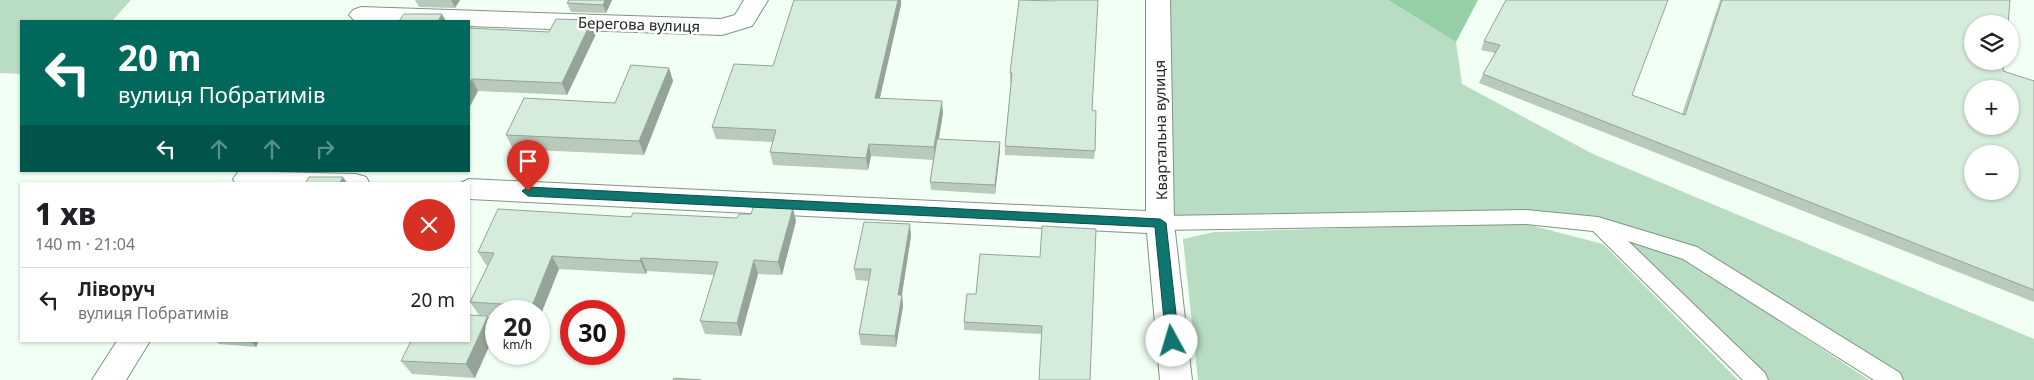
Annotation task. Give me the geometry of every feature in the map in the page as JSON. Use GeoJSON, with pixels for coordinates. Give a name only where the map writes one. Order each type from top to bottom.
{"type":"FeatureCollection","features":[{"type":"Feature","properties":{"kind":"street","name":"Берегова вулиця"},"geometry":{"type":"LineString","coordinates":[[363,12],[722,27],[744,20],[756,0]]}},
{"type":"Feature","properties":{"kind":"street","name":"Квартальна вулиця"},"geometry":{"type":"LineString","coordinates":[[1158,0],[1160,223],[1176,380]]}},
{"type":"Feature","properties":{"kind":"street"},"geometry":{"type":"LineString","coordinates":[[248,178],[320,182]]}},
{"type":"Feature","properties":{"kind":"street"},"geometry":{"type":"LineString","coordinates":[[470,189],[1160,223]]}},
{"type":"Feature","properties":{"kind":"street"},"geometry":{"type":"LineString","coordinates":[[108,380],[133,342]]}},
{"type":"Feature","properties":{"kind":"lane"},"geometry":{"type":"LineString","coordinates":[[1160,223],[1526,217],[1598,224],[1690,253],[1892,380]]}},
{"type":"Feature","properties":{"kind":"lane"},"geometry":{"type":"LineString","coordinates":[[1598,224],[1757,380]]}},
{"type":"Feature","properties":{"kind":"green space"},"geometry":{"type":"Polygon","coordinates":[[[0,0],[131,0],[113,20],[20,20],[20,74],[0,73],[0,0]]]}},
{"type":"Feature","properties":{"kind":"green space"},"geometry":{"type":"Polygon","coordinates":[[[1158,0],[1388,0],[1456,42],[1462,84],[1593,154],[2034,339],[2034,380],[1892,380],[1690,253],[1598,224],[1526,217],[1160,223],[1158,0]]]}},
{"type":"Feature","properties":{"kind":"green space"},"geometry":{"type":"Polygon","coordinates":[[[1388,0],[1478,0],[1456,42],[1388,0]]]}},
{"type":"Feature","properties":{"kind":"green space"},"geometry":{"type":"Polygon","coordinates":[[[1522,223],[1603,244],[1738,380],[1198,380],[1183,239],[1214,232],[1522,223]]]}},
{"type":"Feature","properties":{"kind":"green space"},"geometry":{"type":"Polygon","coordinates":[[[1623,234],[1694,264],[1869,380],[1766,380],[1639,257],[1623,234]]]}},
{"type":"Feature","properties":{"kind":"building"},"geometry":{"type":"Polygon","coordinates":[[[569,0],[605,0],[603,5],[567,3],[569,0]]]}},
{"type":"Feature","properties":{"kind":"building"},"geometry":{"type":"Polygon","coordinates":[[[794,0],[898,0],[875,98],[942,101],[934,147],[869,144],[866,158],[770,152],[776,130],[712,127],[734,64],[773,66],[794,0]]]}},
{"type":"Feature","properties":{"kind":"building"},"geometry":{"type":"Polygon","coordinates":[[[1019,0],[1098,0],[1092,110],[1096,111],[1095,151],[1005,146],[1012,73],[1010,73],[1019,0]]]}},
{"type":"Feature","properties":{"kind":"building"},"geometry":{"type":"Polygon","coordinates":[[[1506,0],[1668,0],[1632,95],[1685,115],[1722,0],[2010,0],[2009,15],[1964,15],[1964,70],[2003,70],[2034,81],[2034,290],[1483,74],[1500,45],[1484,41],[1506,0]]]}},
{"type":"Feature","properties":{"kind":"building"},"geometry":{"type":"Polygon","coordinates":[[[404,14],[442,14],[439,20],[400,20],[404,14]]]}},
{"type":"Feature","properties":{"kind":"building"},"geometry":{"type":"Polygon","coordinates":[[[556,19],[592,20],[562,83],[472,79],[470,82],[470,28],[549,32],[556,19]]]}},
{"type":"Feature","properties":{"kind":"building"},"geometry":{"type":"Polygon","coordinates":[[[631,65],[669,68],[639,141],[506,135],[524,98],[615,103],[631,65]]]}},
{"type":"Feature","properties":{"kind":"building"},"geometry":{"type":"Polygon","coordinates":[[[937,139],[1000,142],[995,185],[930,182],[937,139]]]}},
{"type":"Feature","properties":{"kind":"building"},"geometry":{"type":"Polygon","coordinates":[[[309,177],[343,177],[340,182],[306,182],[309,177]]]}},
{"type":"Feature","properties":{"kind":"building"},"geometry":{"type":"Polygon","coordinates":[[[754,205],[793,208],[778,262],[754,260],[737,323],[700,321],[718,262],[641,258],[640,261],[552,256],[534,300],[485,300],[485,303],[470,302],[494,253],[478,252],[498,209],[631,217],[633,213],[737,218],[739,214],[751,214],[754,205]]]}},
{"type":"Feature","properties":{"kind":"building"},"geometry":{"type":"Polygon","coordinates":[[[864,222],[910,224],[898,295],[902,295],[895,336],[859,334],[871,269],[854,269],[864,222]]]}},
{"type":"Feature","properties":{"kind":"building"},"geometry":{"type":"Polygon","coordinates":[[[1042,226],[1096,229],[1090,380],[1039,380],[1042,326],[964,322],[967,294],[976,294],[980,254],[1040,257],[1042,226]]]}},
{"type":"Feature","properties":{"kind":"building"},"geometry":{"type":"Polygon","coordinates":[[[470,315],[485,316],[485,323],[466,364],[401,361],[410,342],[470,342],[470,315]]]}},
{"type":"Feature","properties":{"kind":"building"},"geometry":{"type":"Polygon","coordinates":[[[674,378],[701,380],[673,380],[674,378]]]}},
{"type":"Feature","properties":{"kind":"route"},"geometry":{"type":"LineString","coordinates":[[528,191],[1160,223],[1172,341]]}}]}
